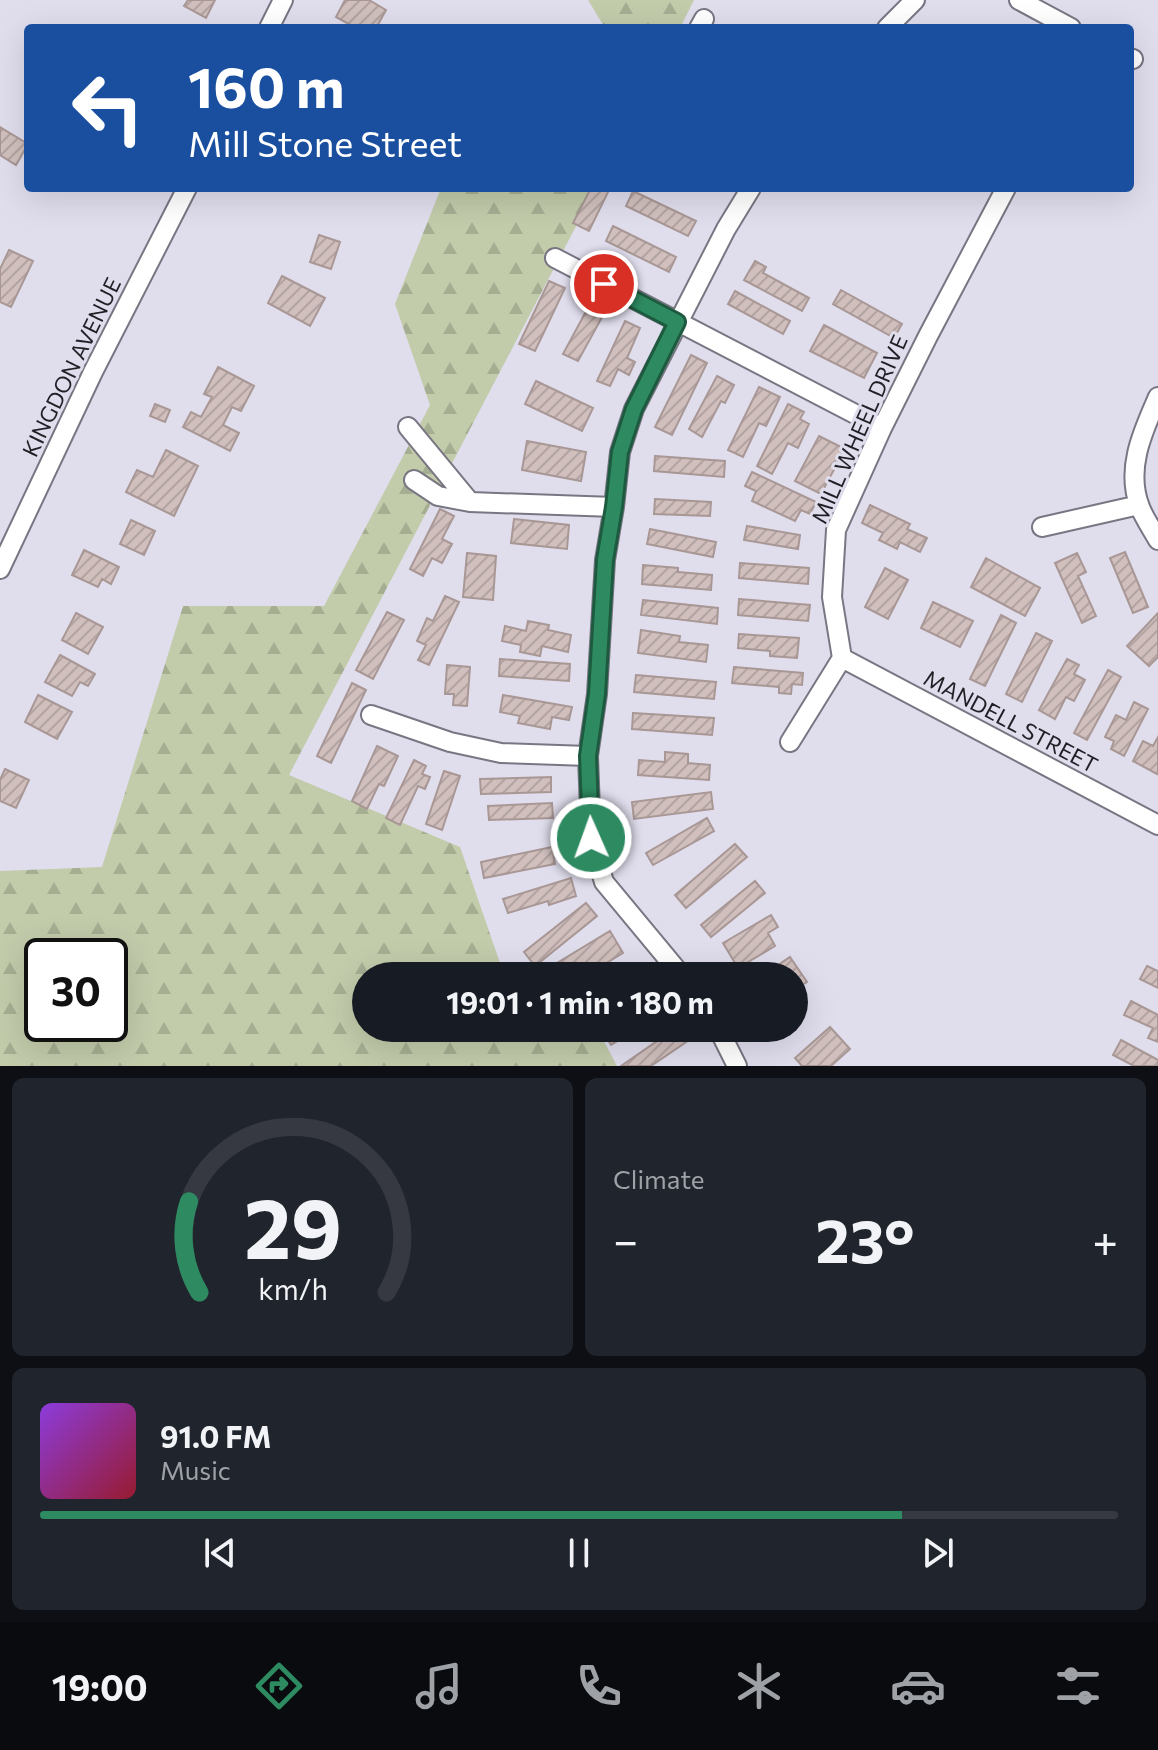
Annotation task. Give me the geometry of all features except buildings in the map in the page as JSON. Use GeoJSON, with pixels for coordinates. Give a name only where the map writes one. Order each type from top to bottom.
{"type":"FeatureCollection","features":[{"type":"Feature","properties":{"kind":"street"},"geometry":{"type":"LineString","coordinates":[[271,24],[283,0]]}},
{"type":"Feature","properties":{"kind":"street"},"geometry":{"type":"LineString","coordinates":[[891,24],[915,0]]}},
{"type":"Feature","properties":{"kind":"street"},"geometry":{"type":"LineString","coordinates":[[1019,0],[1064,24]]}},
{"type":"Feature","properties":{"kind":"street","name":"KINGDON AVENUE"},"geometry":{"type":"LineString","coordinates":[[0,569],[93,372],[185,192]]}},
{"type":"Feature","properties":{"kind":"street"},"geometry":{"type":"LineString","coordinates":[[670,962],[604,882],[591,838],[588,756],[597,694],[605,560],[620,452],[634,409],[726,229],[749,192]]}},
{"type":"Feature","properties":{"kind":"street","name":"MILL WHEEL DRIVE"},"geometry":{"type":"LineString","coordinates":[[842,658],[832,597],[836,530],[882,428],[1004,192]]}},
{"type":"Feature","properties":{"kind":"street"},"geometry":{"type":"LineString","coordinates":[[555,258],[882,428]]}},
{"type":"Feature","properties":{"kind":"street"},"geometry":{"type":"LineString","coordinates":[[1158,397],[1134,460],[1139,505],[1158,540]]}},
{"type":"Feature","properties":{"kind":"street"},"geometry":{"type":"LineString","coordinates":[[408,427],[470,502]]}},
{"type":"Feature","properties":{"kind":"street"},"geometry":{"type":"LineString","coordinates":[[414,480],[438,496],[470,502],[614,507]]}},
{"type":"Feature","properties":{"kind":"street"},"geometry":{"type":"LineString","coordinates":[[1042,527],[1139,505]]}},
{"type":"Feature","properties":{"kind":"street"},"geometry":{"type":"LineString","coordinates":[[790,742],[842,658]]}},
{"type":"Feature","properties":{"kind":"street","name":"MANDELL STREET"},"geometry":{"type":"LineString","coordinates":[[842,658],[1158,825]]}},
{"type":"Feature","properties":{"kind":"street"},"geometry":{"type":"LineString","coordinates":[[371,715],[450,742],[501,753],[588,756]]}},
{"type":"Feature","properties":{"kind":"street"},"geometry":{"type":"LineString","coordinates":[[725,1042],[737,1066]]}},
{"type":"Feature","properties":{"kind":"green space"},"geometry":{"type":"Polygon","coordinates":[[[588,0],[694,0],[682,24],[603,24],[588,0]]]}},
{"type":"Feature","properties":{"kind":"green space"},"geometry":{"type":"Polygon","coordinates":[[[439,192],[594,192],[289,775],[460,847],[500,962],[352,962],[352,1042],[604,1042],[617,1066],[0,1066],[0,871],[102,867],[183,606],[324,606],[430,405],[395,304],[439,192]]]}},
{"type":"Feature","properties":{"kind":"route"},"geometry":{"type":"LineString","coordinates":[[591,838],[588,756],[597,694],[605,560],[620,452],[634,409],[677,322],[604,284]]}}]}
